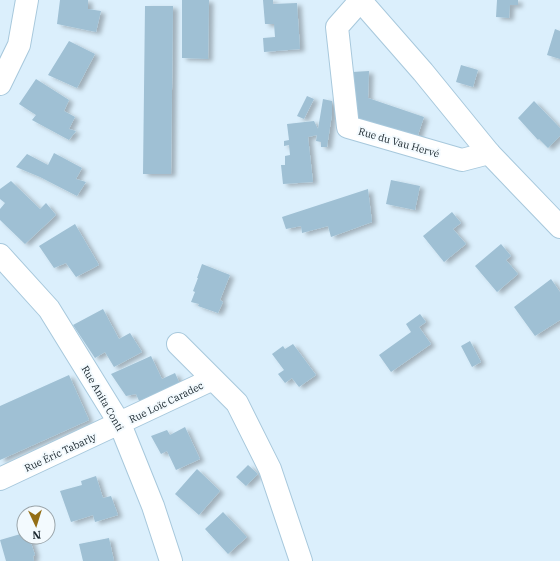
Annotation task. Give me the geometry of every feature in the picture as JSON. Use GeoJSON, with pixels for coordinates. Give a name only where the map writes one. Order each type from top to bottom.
{"type":"FeatureCollection","features":[{"type":"Feature","properties":{"kind":"street"},"geometry":{"type":"LineString","coordinates":[[0,84],[19,45],[27,0]]}},
{"type":"Feature","properties":{"kind":"street","name":"Rue du Vau Hervé"},"geometry":{"type":"LineString","coordinates":[[488,153],[462,160],[348,127],[337,27],[360,1],[423,72],[488,153],[560,227]]}},
{"type":"Feature","properties":{"kind":"street","name":"Rue Anita Conti"},"geometry":{"type":"LineString","coordinates":[[0,255],[49,309],[120,424],[153,506],[171,561]]}},
{"type":"Feature","properties":{"kind":"street"},"geometry":{"type":"LineString","coordinates":[[178,344],[237,403],[270,469],[302,561]]}},
{"type":"Feature","properties":{"kind":"street","name":"Rue Loïc Caradec"},"geometry":{"type":"LineString","coordinates":[[120,424],[213,379]]}},
{"type":"Feature","properties":{"kind":"street","name":"Rue Éric Tabarly"},"geometry":{"type":"LineString","coordinates":[[0,479],[120,424]]}},
{"type":"Feature","properties":{"kind":"building"},"geometry":{"type":"Polygon","coordinates":[[[60,0],[88,0],[88,9],[101,11],[96,32],[57,24],[60,0]]]}},
{"type":"Feature","properties":{"kind":"building"},"geometry":{"type":"Polygon","coordinates":[[[182,0],[209,0],[208,59],[182,58],[182,0]]]}},
{"type":"Feature","properties":{"kind":"building"},"geometry":{"type":"Polygon","coordinates":[[[263,0],[273,0],[273,4],[297,3],[300,49],[264,52],[263,38],[275,37],[274,24],[265,24],[263,0]]]}},
{"type":"Feature","properties":{"kind":"building"},"geometry":{"type":"Polygon","coordinates":[[[497,0],[518,0],[518,5],[510,5],[509,18],[496,17],[497,0]]]}},
{"type":"Feature","properties":{"kind":"building"},"geometry":{"type":"Polygon","coordinates":[[[145,6],[173,6],[171,174],[143,174],[145,6]]]}},
{"type":"Feature","properties":{"kind":"building"},"geometry":{"type":"Polygon","coordinates":[[[555,29],[560,31],[560,59],[547,55],[555,29]]]}},
{"type":"Feature","properties":{"kind":"building"},"geometry":{"type":"Polygon","coordinates":[[[69,41],[95,54],[77,88],[48,75],[69,41]]]}},
{"type":"Feature","properties":{"kind":"building"},"geometry":{"type":"Polygon","coordinates":[[[461,65],[478,70],[473,87],[456,82],[461,65]]]}},
{"type":"Feature","properties":{"kind":"building"},"geometry":{"type":"Polygon","coordinates":[[[369,71],[368,98],[424,117],[417,138],[357,118],[352,72],[369,71]]]}},
{"type":"Feature","properties":{"kind":"building"},"geometry":{"type":"Polygon","coordinates":[[[36,79],[69,100],[64,111],[75,117],[69,129],[76,131],[69,140],[32,120],[36,115],[19,104],[36,79]]]}},
{"type":"Feature","properties":{"kind":"building"},"geometry":{"type":"Polygon","coordinates":[[[307,96],[314,99],[304,119],[297,116],[307,96]]]}},
{"type":"Feature","properties":{"kind":"building"},"geometry":{"type":"Polygon","coordinates":[[[323,99],[332,101],[332,114],[327,147],[321,147],[321,142],[316,141],[317,135],[308,137],[313,182],[283,184],[281,165],[285,165],[285,156],[290,155],[289,145],[284,146],[284,141],[289,140],[287,124],[314,121],[318,129],[323,99]]]}},
{"type":"Feature","properties":{"kind":"building"},"geometry":{"type":"Polygon","coordinates":[[[534,101],[560,128],[560,136],[548,148],[539,139],[538,140],[518,118],[534,101]]]}},
{"type":"Feature","properties":{"kind":"building"},"geometry":{"type":"Polygon","coordinates":[[[54,153],[82,168],[76,179],[86,182],[77,196],[40,177],[16,167],[27,154],[48,165],[54,153]]]}},
{"type":"Feature","properties":{"kind":"building"},"geometry":{"type":"Polygon","coordinates":[[[391,180],[420,186],[415,210],[386,204],[391,180]]]}},
{"type":"Feature","properties":{"kind":"building"},"geometry":{"type":"Polygon","coordinates":[[[11,181],[40,209],[46,203],[56,215],[25,244],[0,220],[0,209],[5,203],[0,199],[0,189],[11,181]]]}},
{"type":"Feature","properties":{"kind":"building"},"geometry":{"type":"Polygon","coordinates":[[[368,189],[372,222],[331,237],[328,226],[302,233],[301,226],[286,229],[282,217],[368,189]]]}},
{"type":"Feature","properties":{"kind":"building"},"geometry":{"type":"Polygon","coordinates":[[[452,212],[461,223],[453,229],[466,244],[444,262],[423,236],[452,212]]]}},
{"type":"Feature","properties":{"kind":"building"},"geometry":{"type":"Polygon","coordinates":[[[75,224],[99,265],[76,277],[66,263],[54,268],[39,246],[75,224]]]}},
{"type":"Feature","properties":{"kind":"building"},"geometry":{"type":"Polygon","coordinates":[[[501,244],[511,256],[506,260],[518,274],[497,292],[475,266],[501,244]]]}},
{"type":"Feature","properties":{"kind":"building"},"geometry":{"type":"Polygon","coordinates":[[[202,264],[230,275],[220,300],[223,302],[218,313],[191,302],[202,264]]]}},
{"type":"Feature","properties":{"kind":"building"},"geometry":{"type":"Polygon","coordinates":[[[551,279],[560,292],[560,320],[535,336],[514,307],[551,279]]]}},
{"type":"Feature","properties":{"kind":"building"},"geometry":{"type":"Polygon","coordinates":[[[103,309],[119,339],[130,333],[142,352],[114,367],[105,352],[95,358],[73,325],[103,309]]]}},
{"type":"Feature","properties":{"kind":"building"},"geometry":{"type":"Polygon","coordinates":[[[420,314],[426,322],[419,327],[431,344],[391,372],[379,355],[411,332],[406,324],[420,314]]]}},
{"type":"Feature","properties":{"kind":"building"},"geometry":{"type":"Polygon","coordinates":[[[470,341],[481,362],[472,367],[461,346],[470,341]]]}},
{"type":"Feature","properties":{"kind":"building"},"geometry":{"type":"Polygon","coordinates":[[[293,344],[316,375],[299,387],[292,378],[285,383],[278,374],[284,370],[272,354],[283,346],[285,349],[293,344]]]}},
{"type":"Feature","properties":{"kind":"building"},"geometry":{"type":"Polygon","coordinates":[[[151,356],[162,379],[175,373],[180,384],[140,403],[136,394],[126,396],[111,374],[151,356]]]}},
{"type":"Feature","properties":{"kind":"building"},"geometry":{"type":"Polygon","coordinates":[[[69,375],[89,420],[0,460],[0,406],[69,375]]]}},
{"type":"Feature","properties":{"kind":"building"},"geometry":{"type":"Polygon","coordinates":[[[185,427],[200,459],[176,470],[167,451],[161,454],[151,436],[167,430],[170,435],[185,427]]]}},
{"type":"Feature","properties":{"kind":"building"},"geometry":{"type":"Polygon","coordinates":[[[248,465],[258,474],[246,486],[236,477],[248,465]]]}},
{"type":"Feature","properties":{"kind":"building"},"geometry":{"type":"Polygon","coordinates":[[[197,469],[220,491],[199,515],[175,494],[197,469]]]}},
{"type":"Feature","properties":{"kind":"building"},"geometry":{"type":"Polygon","coordinates":[[[96,476],[103,498],[111,496],[118,515],[95,522],[93,515],[71,522],[60,491],[82,485],[81,481],[96,476]]]}},
{"type":"Feature","properties":{"kind":"building"},"geometry":{"type":"Polygon","coordinates":[[[223,512],[247,537],[228,554],[205,529],[223,512]]]}},
{"type":"Feature","properties":{"kind":"building"},"geometry":{"type":"Polygon","coordinates":[[[16,535],[16,545],[32,545],[35,555],[33,556],[34,561],[6,561],[0,540],[16,535]]]}},
{"type":"Feature","properties":{"kind":"building"},"geometry":{"type":"Polygon","coordinates":[[[109,538],[114,561],[83,561],[79,544],[109,538]]]}}]}
